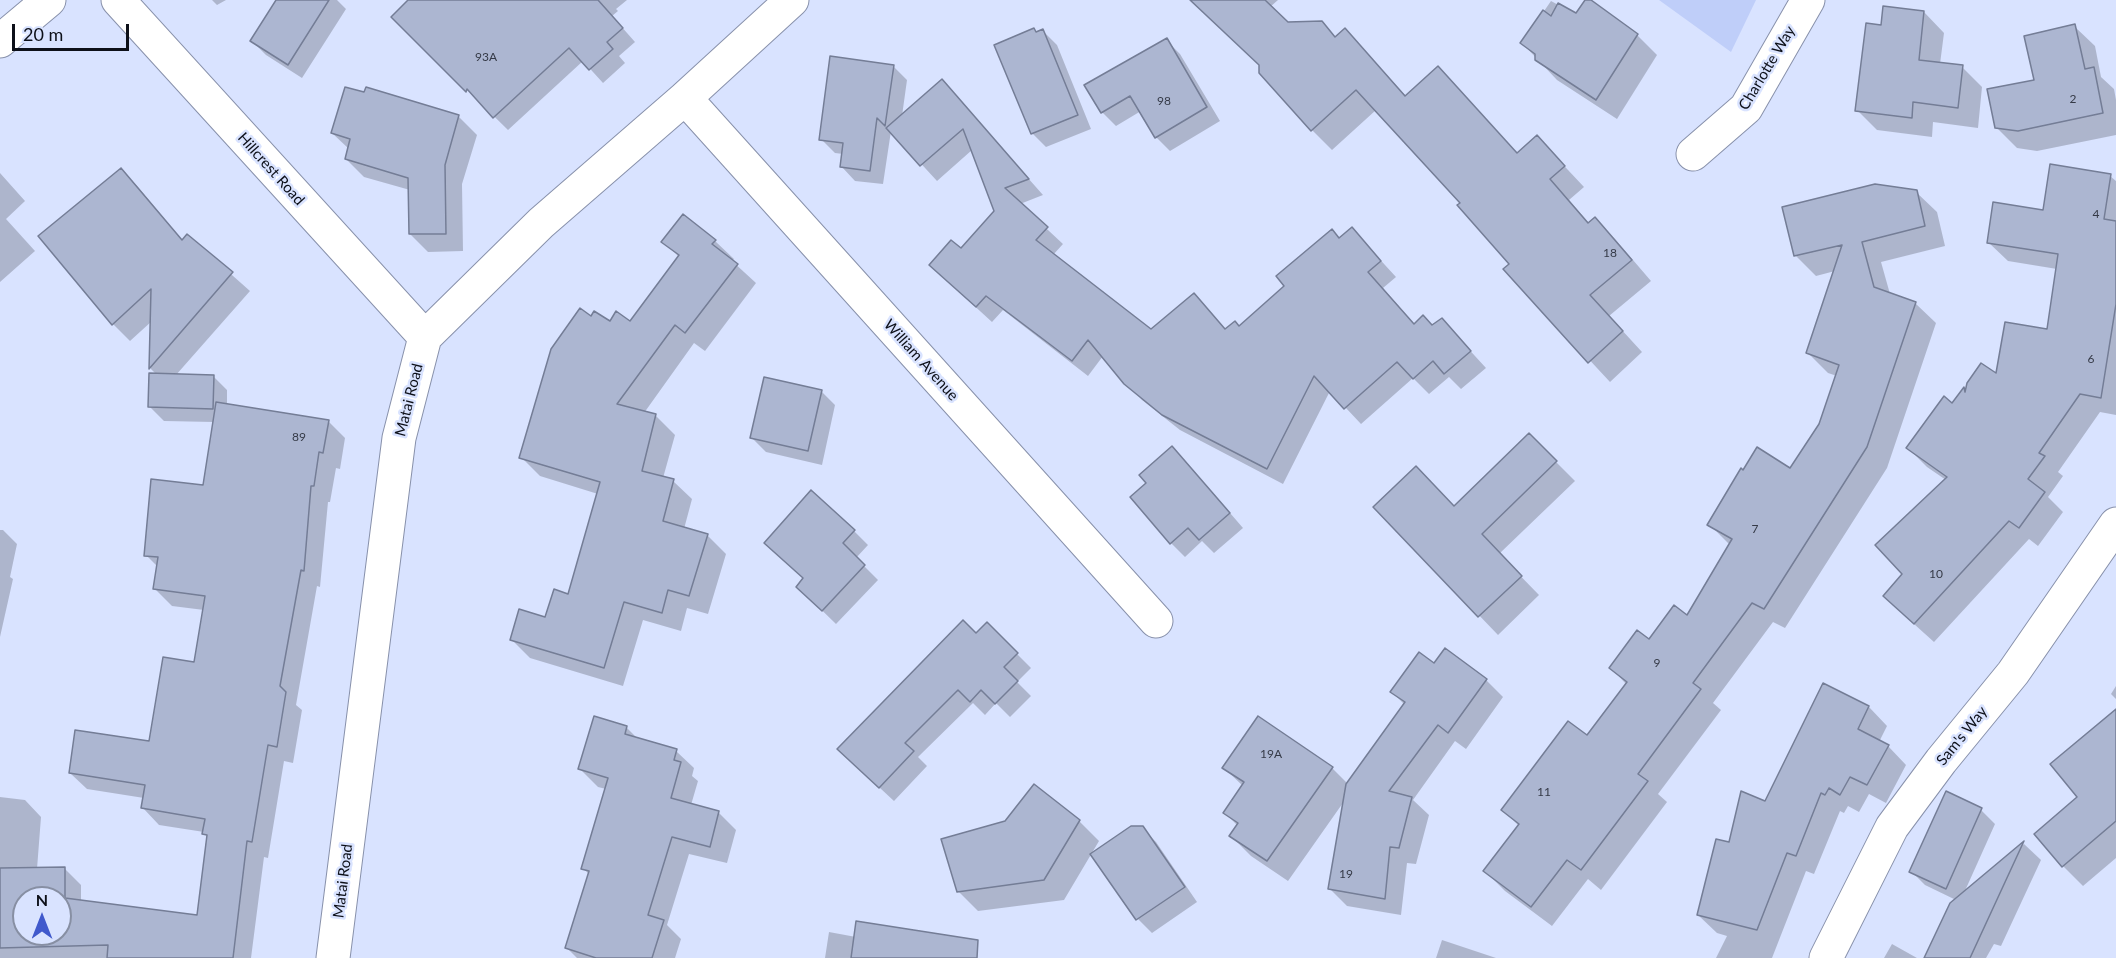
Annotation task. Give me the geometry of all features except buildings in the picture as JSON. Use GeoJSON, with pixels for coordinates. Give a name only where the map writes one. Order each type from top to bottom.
{"type":"FeatureCollection","features":[{"type":"Feature","properties":{"kind":"street"},"geometry":{"type":"LineString","coordinates":[[0,41],[49,0]]}},
{"type":"Feature","properties":{"kind":"street","name":"Hillcrest Road"},"geometry":{"type":"LineString","coordinates":[[118,0],[425,337]]}},
{"type":"Feature","properties":{"kind":"street"},"geometry":{"type":"LineString","coordinates":[[425,337],[541,223],[686,98],[792,0]]}},
{"type":"Feature","properties":{"kind":"street","name":"Charlotte Way"},"geometry":{"type":"LineString","coordinates":[[1693,154],[1746,108],[1808,0]]}},
{"type":"Feature","properties":{"kind":"street","name":"William Avenue"},"geometry":{"type":"LineString","coordinates":[[686,98],[1156,621]]}},
{"type":"Feature","properties":{"kind":"street","name":"Matai Road"},"geometry":{"type":"LineString","coordinates":[[333,958],[399,438],[425,337]]}},
{"type":"Feature","properties":{"kind":"street","name":"Sam's Way"},"geometry":{"type":"LineString","coordinates":[[1826,958],[1892,827],[1941,761],[2013,673],[2116,524]]}},
{"type":"Feature","properties":{"kind":"shaded area"},"geometry":{"type":"Polygon","coordinates":[[[1659,0],[1756,0],[1731,52],[1659,0]]]}}]}
